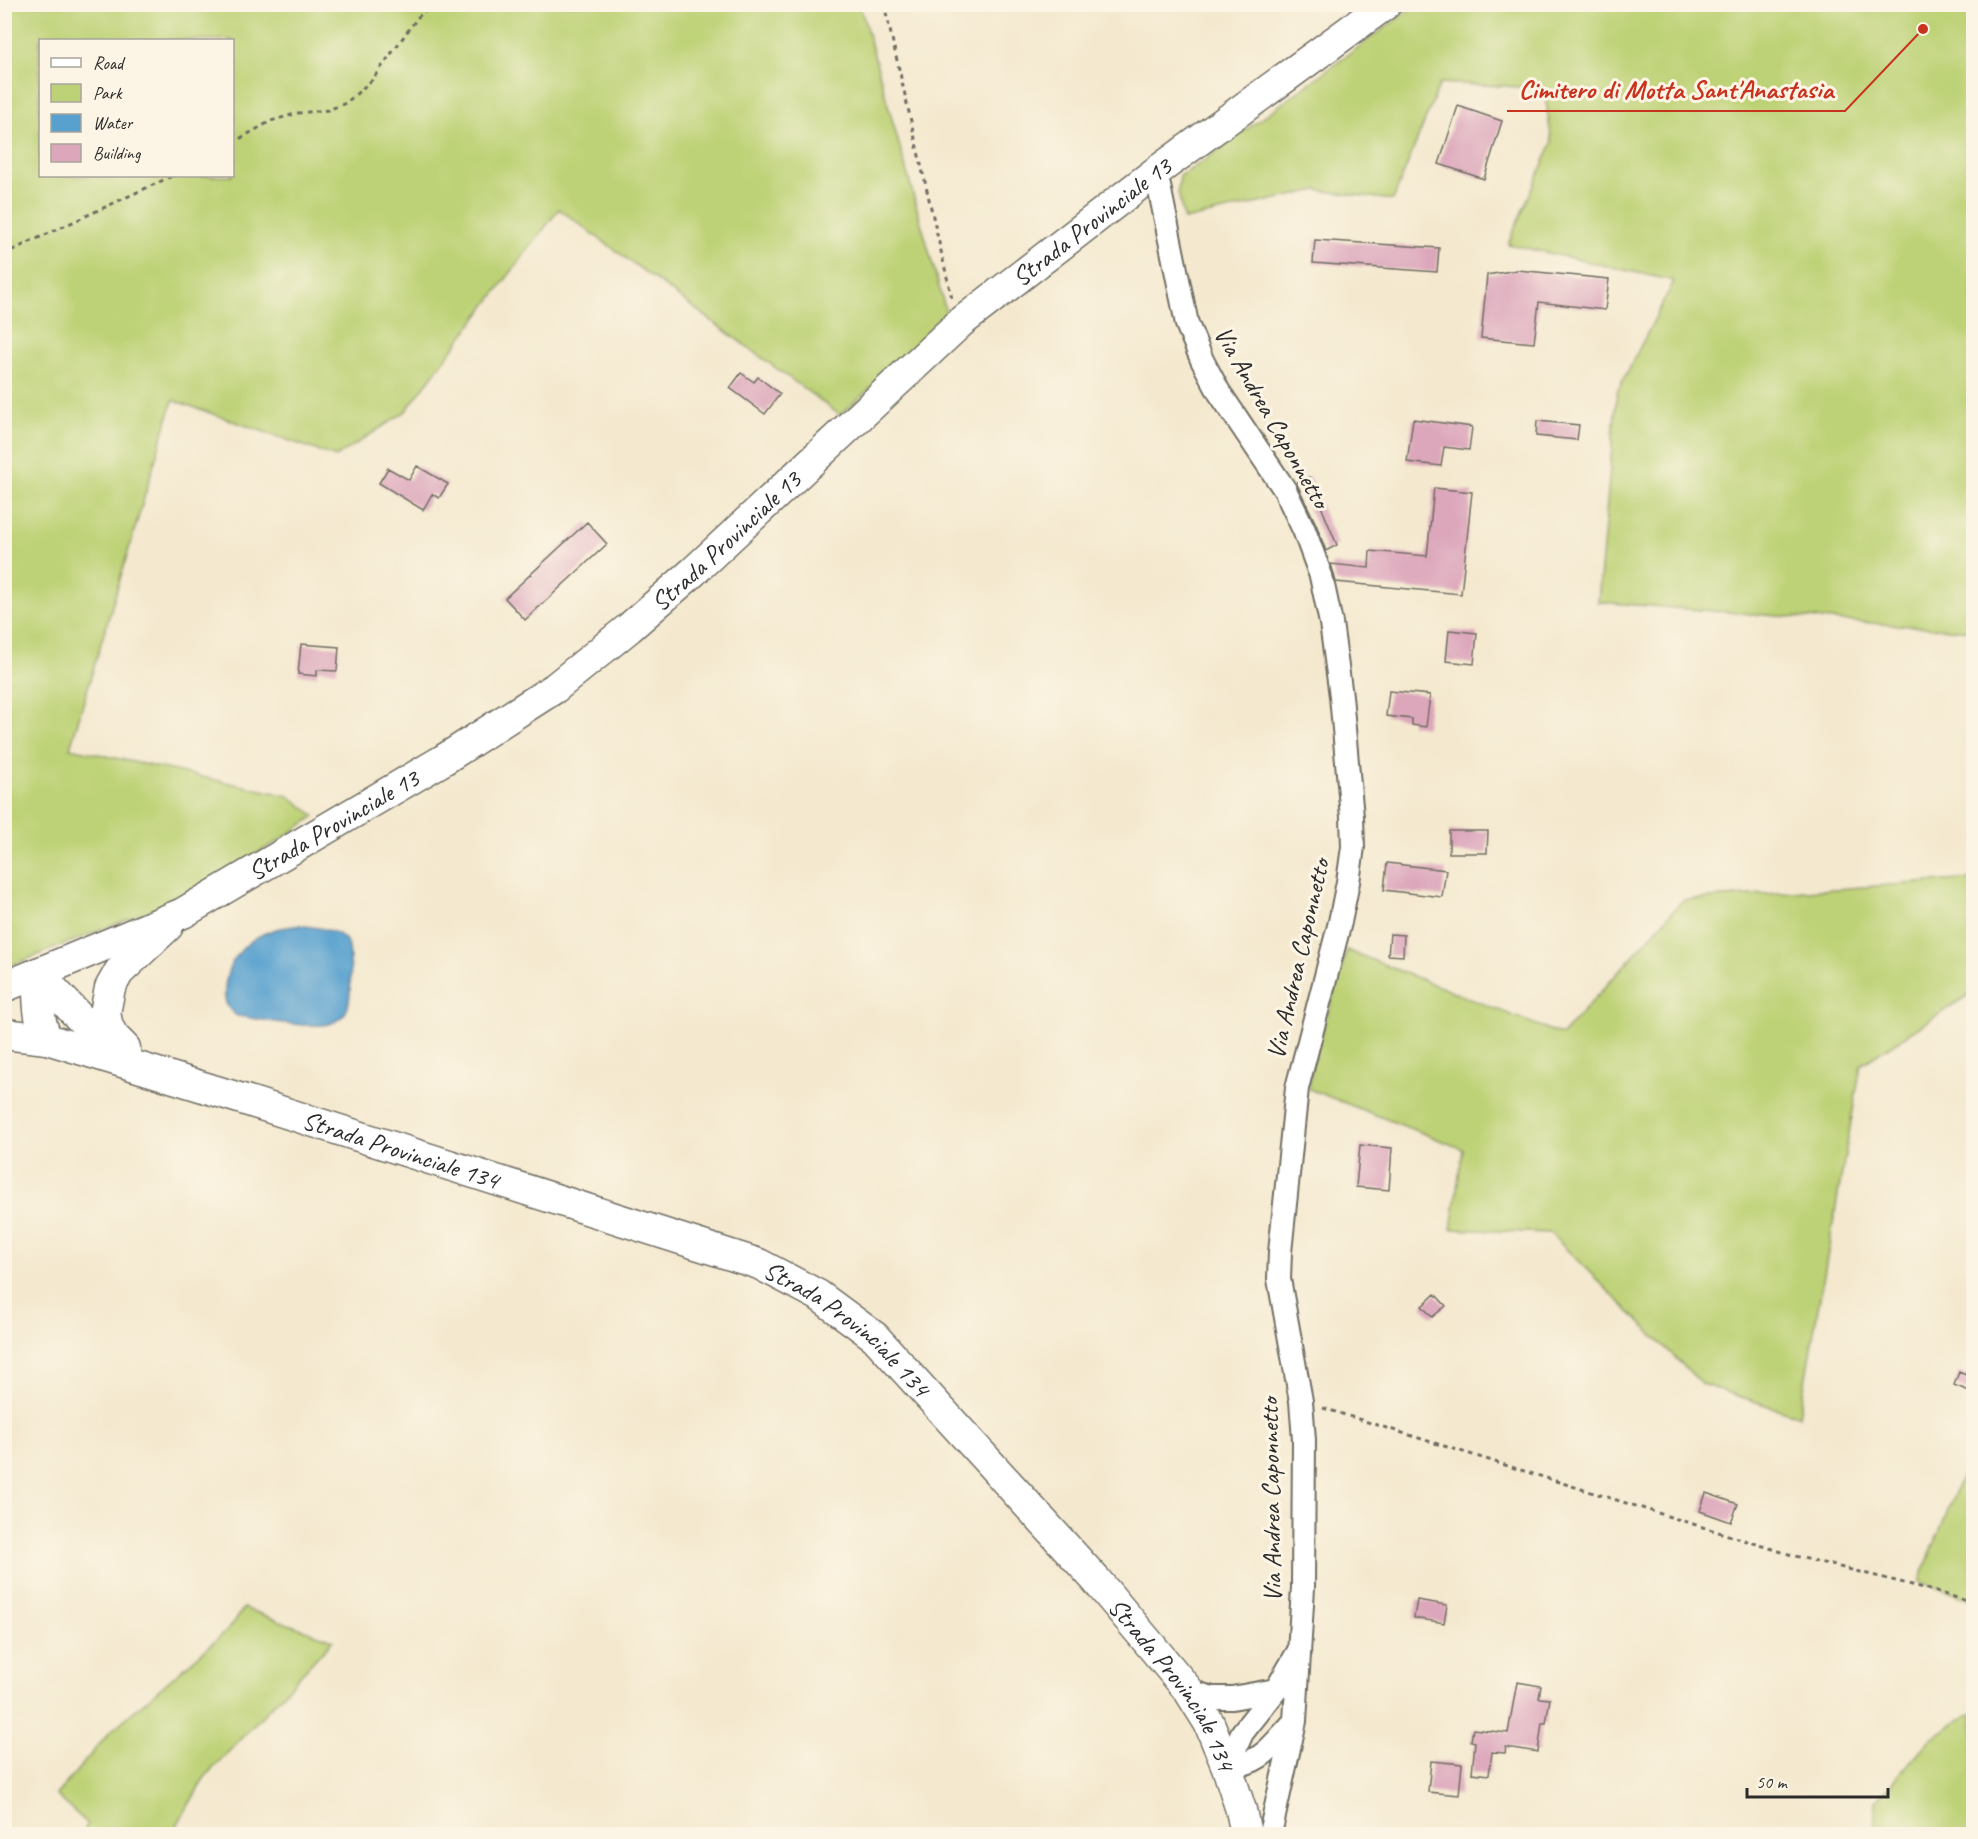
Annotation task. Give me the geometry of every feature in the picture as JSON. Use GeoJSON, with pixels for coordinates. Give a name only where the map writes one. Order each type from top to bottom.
{"type":"FeatureCollection","features":[{"type":"Feature","properties":{"kind":"main road","name":"Strada Provinciale 13"},"geometry":{"type":"LineString","coordinates":[[4,987],[183,912],[443,760],[555,688],[693,572],[960,323],[1154,174],[1386,4]]}},
{"type":"Feature","properties":{"kind":"main road"},"geometry":{"type":"LineString","coordinates":[[131,1054],[114,1037],[108,1027],[105,1013],[110,988],[119,972],[183,912]]}},
{"type":"Feature","properties":{"kind":"main road"},"geometry":{"type":"LineString","coordinates":[[38,973],[39,1015],[47,1039]]}},
{"type":"Feature","properties":{"kind":"main road"},"geometry":{"type":"LineString","coordinates":[[38,973],[93,1032],[109,1044],[239,1098]]}},
{"type":"Feature","properties":{"kind":"main road"},"geometry":{"type":"LineString","coordinates":[[4,1034],[47,1039],[239,1098]]}},
{"type":"Feature","properties":{"kind":"main road","name":"Strada Provinciale 134"},"geometry":{"type":"LineString","coordinates":[[239,1098],[759,1264],[818,1295],[875,1337],[1096,1580],[1189,1691],[1209,1723],[1227,1767],[1246,1834]]}},
{"type":"Feature","properties":{"kind":"street","name":"Via Andrea Caponnetto"},"geometry":{"type":"LineString","coordinates":[[1154,174],[1159,186],[1187,324],[1219,392],[1285,490],[1304,530],[1321,576],[1331,622],[1341,696],[1352,817],[1353,847],[1340,922],[1297,1088],[1280,1252],[1279,1279],[1301,1401],[1304,1440],[1304,1587],[1295,1721],[1270,1834]]}},
{"type":"Feature","properties":{"kind":"street"},"geometry":{"type":"LineString","coordinates":[[1227,1767],[1242,1733],[1276,1690],[1299,1651]]}},
{"type":"Feature","properties":{"kind":"street"},"geometry":{"type":"LineString","coordinates":[[1189,1691],[1212,1698],[1232,1698],[1276,1690]]}},
{"type":"Feature","properties":{"kind":"street"},"geometry":{"type":"LineString","coordinates":[[1227,1767],[1245,1765],[1260,1758],[1295,1721]]}},
{"type":"Feature","properties":{"kind":"path"},"geometry":{"type":"LineString","coordinates":[[234,142],[271,122],[297,112],[328,110],[346,103],[372,80],[418,17],[434,4]]}},
{"type":"Feature","properties":{"kind":"path"},"geometry":{"type":"LineString","coordinates":[[884,4],[948,285],[960,323]]}},
{"type":"Feature","properties":{"kind":"path"},"geometry":{"type":"LineString","coordinates":[[4,254],[170,177]]}},
{"type":"Feature","properties":{"kind":"path"},"geometry":{"type":"LineString","coordinates":[[1301,1401],[1795,1556],[1974,1603]]}},
{"type":"Feature","properties":{"kind":"green space"},"geometry":{"type":"Polygon","coordinates":[[[5,5],[860,5],[948,319],[840,415],[559,209],[405,412],[336,457],[173,400],[70,748],[289,796],[315,816],[277,842],[166,904],[5,968],[5,5]]]}},
{"type":"Feature","properties":{"kind":"green space"},"geometry":{"type":"Polygon","coordinates":[[[1416,5],[1973,5],[1973,631],[1598,602],[1617,392],[1674,281],[1508,244],[1552,143],[1544,88],[1440,83],[1393,200],[1317,190],[1184,220],[1178,191],[1180,176],[1416,5]]]}},
{"type":"Feature","properties":{"kind":"green space"},"geometry":{"type":"Polygon","coordinates":[[[1973,879],[1973,992],[1861,1065],[1799,1416],[1702,1384],[1550,1233],[1451,1229],[1463,1149],[1309,1089],[1312,1066],[1347,950],[1562,1035],[1683,900],[1973,879]]]}},
{"type":"Feature","properties":{"kind":"green space"},"geometry":{"type":"Polygon","coordinates":[[[1973,1448],[1973,1600],[1919,1582],[1973,1448]]]}},
{"type":"Feature","properties":{"kind":"green space"},"geometry":{"type":"Polygon","coordinates":[[[244,1608],[333,1640],[205,1777],[172,1834],[82,1834],[88,1824],[56,1795],[111,1731],[229,1629],[244,1608]]]}},
{"type":"Feature","properties":{"kind":"green space"},"geometry":{"type":"Polygon","coordinates":[[[1973,1712],[1973,1834],[1874,1834],[1876,1801],[1931,1738],[1973,1712]]]}},
{"type":"Feature","properties":{"kind":"water"},"geometry":{"type":"Polygon","coordinates":[[[300,925],[332,931],[347,942],[350,954],[350,983],[349,1001],[345,1012],[335,1021],[320,1025],[284,1023],[237,1016],[226,1004],[225,997],[226,978],[234,960],[247,945],[264,934],[279,928],[300,925]]]}},
{"type":"Feature","properties":{"kind":"building"},"geometry":{"type":"Polygon","coordinates":[[[1458,106],[1502,121],[1484,179],[1439,164],[1458,106]]]}},
{"type":"Feature","properties":{"kind":"building"},"geometry":{"type":"Polygon","coordinates":[[[1315,240],[1439,248],[1437,272],[1313,263],[1315,240]]]}},
{"type":"Feature","properties":{"kind":"building"},"geometry":{"type":"Polygon","coordinates":[[[1517,270],[1609,279],[1605,310],[1539,302],[1534,343],[1481,338],[1487,275],[1517,270]]]}},
{"type":"Feature","properties":{"kind":"building"},"geometry":{"type":"Polygon","coordinates":[[[741,373],[754,382],[758,377],[780,394],[765,414],[730,388],[741,373]]]}},
{"type":"Feature","properties":{"kind":"building"},"geometry":{"type":"Polygon","coordinates":[[[1413,419],[1472,427],[1469,450],[1444,447],[1441,466],[1407,462],[1413,419]]]}},
{"type":"Feature","properties":{"kind":"building"},"geometry":{"type":"Polygon","coordinates":[[[1537,421],[1579,425],[1577,440],[1536,436],[1537,421]]]}},
{"type":"Feature","properties":{"kind":"building"},"geometry":{"type":"Polygon","coordinates":[[[417,466],[448,484],[439,498],[432,494],[423,510],[379,483],[388,468],[409,480],[417,466]]]}},
{"type":"Feature","properties":{"kind":"building"},"geometry":{"type":"Polygon","coordinates":[[[1309,477],[1337,545],[1326,551],[1297,484],[1309,477]]]}},
{"type":"Feature","properties":{"kind":"building"},"geometry":{"type":"Polygon","coordinates":[[[1434,488],[1472,492],[1461,594],[1336,582],[1331,564],[1369,568],[1370,551],[1427,556],[1434,488]]]}},
{"type":"Feature","properties":{"kind":"building"},"geometry":{"type":"Polygon","coordinates":[[[587,522],[607,544],[525,620],[505,598],[587,522]]]}},
{"type":"Feature","properties":{"kind":"building"},"geometry":{"type":"Polygon","coordinates":[[[1449,630],[1477,633],[1474,664],[1446,661],[1449,630]]]}},
{"type":"Feature","properties":{"kind":"building"},"geometry":{"type":"Polygon","coordinates":[[[301,644],[339,647],[337,671],[317,670],[317,676],[298,674],[301,644]]]}},
{"type":"Feature","properties":{"kind":"building"},"geometry":{"type":"Polygon","coordinates":[[[1389,691],[1430,695],[1426,727],[1412,725],[1412,719],[1386,716],[1389,691]]]}},
{"type":"Feature","properties":{"kind":"building"},"geometry":{"type":"Polygon","coordinates":[[[1449,831],[1488,831],[1487,853],[1449,853],[1449,831]]]}},
{"type":"Feature","properties":{"kind":"building"},"geometry":{"type":"Polygon","coordinates":[[[1387,863],[1446,870],[1442,897],[1384,890],[1387,863]]]}},
{"type":"Feature","properties":{"kind":"building"},"geometry":{"type":"Polygon","coordinates":[[[1390,934],[1404,935],[1403,956],[1388,955],[1390,934]]]}},
{"type":"Feature","properties":{"kind":"building"},"geometry":{"type":"Polygon","coordinates":[[[1360,1145],[1392,1148],[1389,1190],[1356,1187],[1360,1145]]]}},
{"type":"Feature","properties":{"kind":"building"},"geometry":{"type":"Polygon","coordinates":[[[1435,1294],[1446,1306],[1432,1317],[1422,1306],[1435,1294]]]}},
{"type":"Feature","properties":{"kind":"building"},"geometry":{"type":"Polygon","coordinates":[[[1959,1372],[1974,1378],[1974,1393],[1954,1385],[1959,1372]]]}},
{"type":"Feature","properties":{"kind":"building"},"geometry":{"type":"Polygon","coordinates":[[[1706,1493],[1738,1504],[1731,1522],[1700,1511],[1706,1493]]]}},
{"type":"Feature","properties":{"kind":"building"},"geometry":{"type":"Polygon","coordinates":[[[1417,1600],[1447,1605],[1444,1623],[1414,1618],[1417,1600]]]}},
{"type":"Feature","properties":{"kind":"building"},"geometry":{"type":"Polygon","coordinates":[[[1517,1682],[1541,1686],[1539,1698],[1550,1699],[1546,1723],[1542,1723],[1538,1752],[1506,1747],[1505,1753],[1492,1752],[1489,1775],[1472,1773],[1475,1742],[1471,1741],[1473,1729],[1508,1733],[1517,1682]]]}},
{"type":"Feature","properties":{"kind":"building"},"geometry":{"type":"Polygon","coordinates":[[[1431,1761],[1462,1764],[1459,1795],[1428,1792],[1431,1761]]]}},
{"type":"Feature","properties":{"kind":"place","name":"Cimitero di Motta Sant'Anastasia"},"geometry":{"type":"Point","coordinates":[1923,29]}}]}
